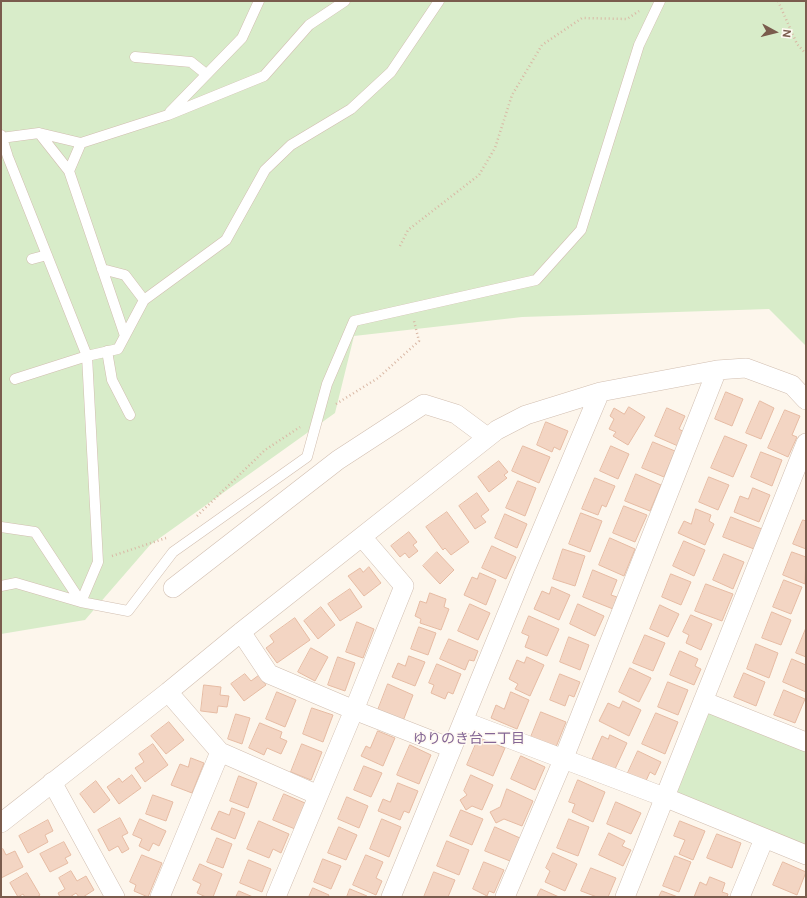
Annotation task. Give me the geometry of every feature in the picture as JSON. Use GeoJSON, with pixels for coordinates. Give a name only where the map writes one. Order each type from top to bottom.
{"type":"FeatureCollection","features":[{"type":"Feature","properties":{"kind":"street"},"geometry":{"type":"LineString","coordinates":[[1,823],[497,430],[526,416],[600,392],[716,370],[746,368],[792,385],[806,400]]}},
{"type":"Feature","properties":{"kind":"street"},"geometry":{"type":"LineString","coordinates":[[505,897],[563,760],[716,370]]}},
{"type":"Feature","properties":{"kind":"street"},"geometry":{"type":"LineString","coordinates":[[391,897],[600,392]]}},
{"type":"Feature","properties":{"kind":"street"},"geometry":{"type":"LineString","coordinates":[[173,588],[338,460],[424,404],[456,414],[487,437]]}},
{"type":"Feature","properties":{"kind":"street"},"geometry":{"type":"LineString","coordinates":[[625,897],[806,443]]}},
{"type":"Feature","properties":{"kind":"street"},"geometry":{"type":"LineString","coordinates":[[276,897],[404,586],[362,537]]}},
{"type":"Feature","properties":{"kind":"street"},"geometry":{"type":"LineString","coordinates":[[241,632],[269,674],[354,710],[452,748]]}},
{"type":"Feature","properties":{"kind":"street"},"geometry":{"type":"LineString","coordinates":[[168,692],[220,752],[318,795]]}},
{"type":"Feature","properties":{"kind":"street"},"geometry":{"type":"LineString","coordinates":[[703,701],[804,737]]}},
{"type":"Feature","properties":{"kind":"street"},"geometry":{"type":"LineString","coordinates":[[463,721],[664,797],[806,855]]}},
{"type":"Feature","properties":{"kind":"street"},"geometry":{"type":"LineString","coordinates":[[160,897],[220,752]]}},
{"type":"Feature","properties":{"kind":"street"},"geometry":{"type":"LineString","coordinates":[[52,782],[115,897]]}},
{"type":"Feature","properties":{"kind":"street"},"geometry":{"type":"LineString","coordinates":[[740,897],[764,839]]}},
{"type":"Feature","properties":{"kind":"lane"},"geometry":{"type":"LineString","coordinates":[[168,115],[242,38],[259,1]]}},
{"type":"Feature","properties":{"kind":"lane"},"geometry":{"type":"LineString","coordinates":[[81,602],[98,562],[87,356],[1,137],[39,133],[81,143],[168,115],[264,76],[309,26],[345,1]]}},
{"type":"Feature","properties":{"kind":"lane"},"geometry":{"type":"LineString","coordinates":[[15,379],[87,356],[118,349],[144,300],[226,240],[265,170],[291,145],[351,109],[391,72],[439,1]]}},
{"type":"Feature","properties":{"kind":"lane"},"geometry":{"type":"LineString","coordinates":[[1,586],[16,583],[81,602],[128,611],[173,552],[307,457],[327,384],[354,321],[536,280],[581,230],[640,45],[660,1]]}},
{"type":"Feature","properties":{"kind":"lane"},"geometry":{"type":"LineString","coordinates":[[135,58],[191,62],[206,74]]}},
{"type":"Feature","properties":{"kind":"lane"},"geometry":{"type":"LineString","coordinates":[[39,133],[69,171],[125,336]]}},
{"type":"Feature","properties":{"kind":"lane"},"geometry":{"type":"LineString","coordinates":[[69,171],[81,143]]}},
{"type":"Feature","properties":{"kind":"lane"},"geometry":{"type":"LineString","coordinates":[[32,259],[47,254]]}},
{"type":"Feature","properties":{"kind":"lane"},"geometry":{"type":"LineString","coordinates":[[102,269],[125,275],[144,300]]}},
{"type":"Feature","properties":{"kind":"lane"},"geometry":{"type":"LineString","coordinates":[[108,351],[112,380],[130,415]]}},
{"type":"Feature","properties":{"kind":"lane"},"geometry":{"type":"LineString","coordinates":[[1,527],[35,532],[81,602]]}},
{"type":"Feature","properties":{"kind":"path"},"geometry":{"type":"LineString","coordinates":[[778,1],[797,44],[806,54]]}},
{"type":"Feature","properties":{"kind":"path"},"geometry":{"type":"LineString","coordinates":[[400,246],[408,230],[479,175],[495,148],[512,96],[542,46],[582,18],[627,19],[643,8]]}},
{"type":"Feature","properties":{"kind":"path"},"geometry":{"type":"LineString","coordinates":[[194,519],[265,450],[378,378],[419,341],[410,309]]}},
{"type":"Feature","properties":{"kind":"path"},"geometry":{"type":"LineString","coordinates":[[98,562],[119,552],[171,537]]}},
{"type":"Feature","properties":{"kind":"green space"},"geometry":{"type":"Polygon","coordinates":[[[1,1],[806,1],[806,346],[769,309],[522,317],[354,336],[335,413],[150,545],[85,620],[1,634],[1,1]]]}},
{"type":"Feature","properties":{"kind":"green space"},"geometry":{"type":"Polygon","coordinates":[[[703,701],[806,742],[806,855],[664,797],[703,701]]]}},
{"type":"Feature","properties":{"kind":"building"},"geometry":{"type":"Polygon","coordinates":[[[726,392],[743,399],[732,426],[715,419],[726,392]]]}},
{"type":"Feature","properties":{"kind":"building"},"geometry":{"type":"Polygon","coordinates":[[[760,401],[774,408],[761,439],[746,433],[760,401]]]}},
{"type":"Feature","properties":{"kind":"building"},"geometry":{"type":"Polygon","coordinates":[[[629,407],[645,417],[628,445],[613,436],[616,432],[609,429],[614,419],[610,416],[614,408],[624,414],[629,407]]]}},
{"type":"Feature","properties":{"kind":"building"},"geometry":{"type":"Polygon","coordinates":[[[667,408],[685,416],[679,429],[684,432],[678,446],[655,436],[667,408]]]}},
{"type":"Feature","properties":{"kind":"building"},"geometry":{"type":"Polygon","coordinates":[[[785,410],[800,416],[792,435],[797,437],[788,457],[768,448],[785,410]]]}},
{"type":"Feature","properties":{"kind":"building"},"geometry":{"type":"Polygon","coordinates":[[[546,422],[568,431],[560,450],[554,447],[552,452],[537,445],[546,422]]]}},
{"type":"Feature","properties":{"kind":"building"},"geometry":{"type":"Polygon","coordinates":[[[725,436],[747,445],[733,477],[711,468],[725,436]]]}},
{"type":"Feature","properties":{"kind":"building"},"geometry":{"type":"Polygon","coordinates":[[[653,442],[675,451],[664,477],[642,468],[653,442]]]}},
{"type":"Feature","properties":{"kind":"building"},"geometry":{"type":"Polygon","coordinates":[[[523,446],[550,457],[539,483],[512,471],[523,446]]]}},
{"type":"Feature","properties":{"kind":"building"},"geometry":{"type":"Polygon","coordinates":[[[611,446],[629,454],[618,479],[600,471],[611,446]]]}},
{"type":"Feature","properties":{"kind":"building"},"geometry":{"type":"Polygon","coordinates":[[[761,452],[782,460],[772,486],[751,477],[761,452]]]}},
{"type":"Feature","properties":{"kind":"building"},"geometry":{"type":"Polygon","coordinates":[[[499,461],[508,472],[504,475],[507,478],[489,492],[478,477],[499,461]]]}},
{"type":"Feature","properties":{"kind":"building"},"geometry":{"type":"Polygon","coordinates":[[[636,474],[661,485],[650,511],[625,501],[636,474]]]}},
{"type":"Feature","properties":{"kind":"building"},"geometry":{"type":"Polygon","coordinates":[[[709,477],[729,485],[718,510],[699,502],[709,477]]]}},
{"type":"Feature","properties":{"kind":"building"},"geometry":{"type":"Polygon","coordinates":[[[595,478],[615,486],[606,507],[602,505],[598,515],[582,509],[595,478]]]}},
{"type":"Feature","properties":{"kind":"building"},"geometry":{"type":"Polygon","coordinates":[[[518,481],[536,488],[525,516],[506,508],[518,481]]]}},
{"type":"Feature","properties":{"kind":"building"},"geometry":{"type":"Polygon","coordinates":[[[753,488],[770,495],[759,522],[734,512],[740,496],[748,499],[753,488]]]}},
{"type":"Feature","properties":{"kind":"building"},"geometry":{"type":"Polygon","coordinates":[[[477,493],[489,510],[481,516],[486,522],[475,529],[459,506],[477,493]]]}},
{"type":"Feature","properties":{"kind":"building"},"geometry":{"type":"Polygon","coordinates":[[[624,506],[647,515],[635,542],[613,533],[624,506]]]}},
{"type":"Feature","properties":{"kind":"building"},"geometry":{"type":"Polygon","coordinates":[[[696,509],[711,515],[709,521],[714,524],[705,545],[678,533],[684,521],[691,524],[696,509]]]}},
{"type":"Feature","properties":{"kind":"building"},"geometry":{"type":"Polygon","coordinates":[[[447,512],[469,542],[451,555],[445,548],[443,550],[426,527],[447,512]]]}},
{"type":"Feature","properties":{"kind":"building"},"geometry":{"type":"Polygon","coordinates":[[[581,513],[602,521],[590,552],[569,544],[581,513]]]}},
{"type":"Feature","properties":{"kind":"building"},"geometry":{"type":"Polygon","coordinates":[[[505,514],[527,524],[517,548],[495,538],[505,514]]]}},
{"type":"Feature","properties":{"kind":"building"},"geometry":{"type":"Polygon","coordinates":[[[731,517],[762,529],[754,549],[723,537],[731,517]]]}},
{"type":"Feature","properties":{"kind":"building"},"geometry":{"type":"Polygon","coordinates":[[[803,520],[806,521],[806,549],[793,544],[803,520]]]}},
{"type":"Feature","properties":{"kind":"building"},"geometry":{"type":"Polygon","coordinates":[[[409,532],[417,542],[413,545],[418,551],[409,558],[405,553],[400,557],[391,546],[409,532]]]}},
{"type":"Feature","properties":{"kind":"building"},"geometry":{"type":"Polygon","coordinates":[[[610,538],[635,549],[624,576],[599,565],[610,538]]]}},
{"type":"Feature","properties":{"kind":"building"},"geometry":{"type":"Polygon","coordinates":[[[684,541],[705,550],[694,576],[673,566],[684,541]]]}},
{"type":"Feature","properties":{"kind":"building"},"geometry":{"type":"Polygon","coordinates":[[[492,546],[516,557],[506,579],[482,568],[492,546]]]}},
{"type":"Feature","properties":{"kind":"building"},"geometry":{"type":"Polygon","coordinates":[[[563,549],[585,556],[575,586],[553,579],[563,549]]]}},
{"type":"Feature","properties":{"kind":"building"},"geometry":{"type":"Polygon","coordinates":[[[437,552],[454,570],[440,584],[423,566],[437,552]]]}},
{"type":"Feature","properties":{"kind":"building"},"geometry":{"type":"Polygon","coordinates":[[[792,552],[806,557],[805,584],[783,575],[792,552]]]}},
{"type":"Feature","properties":{"kind":"building"},"geometry":{"type":"Polygon","coordinates":[[[724,554],[744,562],[733,589],[713,580],[724,554]]]}},
{"type":"Feature","properties":{"kind":"building"},"geometry":{"type":"Polygon","coordinates":[[[369,567],[381,583],[364,596],[348,576],[360,568],[363,572],[369,567]]]}},
{"type":"Feature","properties":{"kind":"building"},"geometry":{"type":"Polygon","coordinates":[[[593,570],[617,580],[611,595],[617,597],[613,609],[583,597],[593,570]]]}},
{"type":"Feature","properties":{"kind":"building"},"geometry":{"type":"Polygon","coordinates":[[[480,573],[496,580],[486,605],[464,595],[472,577],[477,579],[480,573]]]}},
{"type":"Feature","properties":{"kind":"building"},"geometry":{"type":"Polygon","coordinates":[[[671,574],[691,582],[681,605],[662,597],[671,574]]]}},
{"type":"Feature","properties":{"kind":"building"},"geometry":{"type":"Polygon","coordinates":[[[784,580],[802,587],[791,614],[773,607],[784,580]]]}},
{"type":"Feature","properties":{"kind":"building"},"geometry":{"type":"Polygon","coordinates":[[[706,584],[733,594],[722,621],[695,611],[706,584]]]}},
{"type":"Feature","properties":{"kind":"building"},"geometry":{"type":"Polygon","coordinates":[[[552,587],[570,595],[559,620],[534,609],[542,591],[549,594],[552,587]]]}},
{"type":"Feature","properties":{"kind":"building"},"geometry":{"type":"Polygon","coordinates":[[[350,589],[362,607],[340,621],[328,604],[350,589]]]}},
{"type":"Feature","properties":{"kind":"building"},"geometry":{"type":"Polygon","coordinates":[[[430,593],[446,599],[444,607],[449,609],[441,630],[420,623],[421,619],[415,616],[420,601],[426,603],[430,593]]]}},
{"type":"Feature","properties":{"kind":"building"},"geometry":{"type":"Polygon","coordinates":[[[470,604],[490,613],[478,640],[458,631],[470,604]]]}},
{"type":"Feature","properties":{"kind":"building"},"geometry":{"type":"Polygon","coordinates":[[[578,604],[604,616],[595,636],[570,624],[578,604]]]}},
{"type":"Feature","properties":{"kind":"building"},"geometry":{"type":"Polygon","coordinates":[[[660,605],[679,614],[668,637],[650,629],[660,605]]]}},
{"type":"Feature","properties":{"kind":"building"},"geometry":{"type":"Polygon","coordinates":[[[321,607],[335,625],[318,639],[304,621],[321,607]]]}},
{"type":"Feature","properties":{"kind":"building"},"geometry":{"type":"Polygon","coordinates":[[[772,612],[791,620],[781,645],[762,638],[772,612]]]}},
{"type":"Feature","properties":{"kind":"building"},"geometry":{"type":"Polygon","coordinates":[[[691,615],[712,624],[701,650],[686,643],[689,635],[683,632],[691,615]]]}},
{"type":"Feature","properties":{"kind":"building"},"geometry":{"type":"Polygon","coordinates":[[[529,616],[559,629],[547,656],[525,647],[529,636],[522,633],[529,616]]]}},
{"type":"Feature","properties":{"kind":"building"},"geometry":{"type":"Polygon","coordinates":[[[295,618],[310,640],[277,663],[266,648],[274,642],[270,636],[295,618]]]}},
{"type":"Feature","properties":{"kind":"building"},"geometry":{"type":"Polygon","coordinates":[[[357,622],[374,629],[363,658],[346,652],[357,622]]]}},
{"type":"Feature","properties":{"kind":"building"},"geometry":{"type":"Polygon","coordinates":[[[419,627],[436,633],[428,655],[411,649],[419,627]]]}},
{"type":"Feature","properties":{"kind":"building"},"geometry":{"type":"Polygon","coordinates":[[[806,628],[806,657],[796,653],[806,628]]]}},
{"type":"Feature","properties":{"kind":"building"},"geometry":{"type":"Polygon","coordinates":[[[645,635],[665,643],[653,671],[633,663],[645,635]]]}},
{"type":"Feature","properties":{"kind":"building"},"geometry":{"type":"Polygon","coordinates":[[[569,637],[589,645],[580,670],[560,662],[569,637]]]}},
{"type":"Feature","properties":{"kind":"building"},"geometry":{"type":"Polygon","coordinates":[[[449,639],[478,651],[474,661],[469,660],[465,670],[440,659],[449,639]]]}},
{"type":"Feature","properties":{"kind":"building"},"geometry":{"type":"Polygon","coordinates":[[[756,644],[778,653],[769,678],[747,669],[756,644]]]}},
{"type":"Feature","properties":{"kind":"building"},"geometry":{"type":"Polygon","coordinates":[[[311,648],[328,657],[315,681],[298,672],[311,648]]]}},
{"type":"Feature","properties":{"kind":"building"},"geometry":{"type":"Polygon","coordinates":[[[680,651],[698,659],[695,666],[701,669],[694,685],[670,675],[680,651]]]}},
{"type":"Feature","properties":{"kind":"building"},"geometry":{"type":"Polygon","coordinates":[[[409,656],[425,662],[415,686],[392,677],[398,663],[405,666],[409,656]]]}},
{"type":"Feature","properties":{"kind":"building"},"geometry":{"type":"Polygon","coordinates":[[[338,657],[355,663],[345,691],[328,685],[338,657]]]}},
{"type":"Feature","properties":{"kind":"building"},"geometry":{"type":"Polygon","coordinates":[[[527,657],[544,665],[530,696],[515,689],[518,684],[509,679],[517,660],[524,663],[527,657]]]}},
{"type":"Feature","properties":{"kind":"building"},"geometry":{"type":"Polygon","coordinates":[[[792,659],[806,665],[806,692],[783,682],[792,659]]]}},
{"type":"Feature","properties":{"kind":"building"},"geometry":{"type":"Polygon","coordinates":[[[437,664],[461,674],[453,694],[448,692],[445,699],[431,693],[434,685],[429,683],[437,664]]]}},
{"type":"Feature","properties":{"kind":"building"},"geometry":{"type":"Polygon","coordinates":[[[630,668],[651,678],[639,702],[619,692],[630,668]]]}},
{"type":"Feature","properties":{"kind":"building"},"geometry":{"type":"Polygon","coordinates":[[[744,673],[765,682],[756,706],[734,697],[744,673]]]}},
{"type":"Feature","properties":{"kind":"building"},"geometry":{"type":"Polygon","coordinates":[[[245,674],[251,681],[259,675],[266,685],[244,701],[231,684],[245,674]]]}},
{"type":"Feature","properties":{"kind":"building"},"geometry":{"type":"Polygon","coordinates":[[[560,674],[580,682],[574,697],[569,695],[565,706],[550,700],[560,674]]]}},
{"type":"Feature","properties":{"kind":"building"},"geometry":{"type":"Polygon","coordinates":[[[668,682],[688,690],[678,715],[658,707],[668,682]]]}},
{"type":"Feature","properties":{"kind":"building"},"geometry":{"type":"Polygon","coordinates":[[[388,684],[413,695],[403,721],[378,710],[388,684]]]}},
{"type":"Feature","properties":{"kind":"building"},"geometry":{"type":"Polygon","coordinates":[[[204,685],[221,687],[220,695],[229,696],[227,707],[218,706],[217,713],[201,711],[204,685]]]}},
{"type":"Feature","properties":{"kind":"building"},"geometry":{"type":"Polygon","coordinates":[[[784,690],[805,699],[795,723],[774,715],[784,690]]]}},
{"type":"Feature","properties":{"kind":"building"},"geometry":{"type":"Polygon","coordinates":[[[277,692],[296,700],[285,727],[266,719],[277,692]]]}},
{"type":"Feature","properties":{"kind":"building"},"geometry":{"type":"Polygon","coordinates":[[[511,692],[529,700],[517,729],[491,718],[496,705],[504,709],[511,692]]]}},
{"type":"Feature","properties":{"kind":"building"},"geometry":{"type":"Polygon","coordinates":[[[623,701],[641,710],[629,736],[599,721],[608,703],[619,708],[623,701]]]}},
{"type":"Feature","properties":{"kind":"building"},"geometry":{"type":"Polygon","coordinates":[[[312,708],[333,715],[323,742],[303,734],[312,708]]]}},
{"type":"Feature","properties":{"kind":"building"},"geometry":{"type":"Polygon","coordinates":[[[541,712],[566,722],[556,747],[531,737],[541,712]]]}},
{"type":"Feature","properties":{"kind":"building"},"geometry":{"type":"Polygon","coordinates":[[[656,713],[678,722],[665,754],[642,744],[656,713]]]}},
{"type":"Feature","properties":{"kind":"building"},"geometry":{"type":"Polygon","coordinates":[[[236,714],[250,718],[242,744],[228,739],[236,714]]]}},
{"type":"Feature","properties":{"kind":"building"},"geometry":{"type":"Polygon","coordinates":[[[169,722],[184,740],[166,754],[151,736],[169,722]]]}},
{"type":"Feature","properties":{"kind":"building"},"geometry":{"type":"Polygon","coordinates":[[[260,723],[282,732],[280,738],[287,741],[281,754],[267,748],[264,755],[249,748],[260,723]]]}},
{"type":"Feature","properties":{"kind":"building"},"geometry":{"type":"Polygon","coordinates":[[[378,731],[395,738],[383,766],[361,756],[366,746],[370,748],[378,731]]]}},
{"type":"Feature","properties":{"kind":"building"},"geometry":{"type":"Polygon","coordinates":[[[610,735],[627,743],[615,769],[592,759],[602,736],[608,739],[610,735]]]}},
{"type":"Feature","properties":{"kind":"building"},"geometry":{"type":"Polygon","coordinates":[[[479,737],[505,748],[493,776],[467,765],[479,737]]]}},
{"type":"Feature","properties":{"kind":"building"},"geometry":{"type":"Polygon","coordinates":[[[153,744],[168,765],[145,782],[135,768],[144,762],[139,754],[153,744]]]}},
{"type":"Feature","properties":{"kind":"building"},"geometry":{"type":"Polygon","coordinates":[[[302,744],[322,752],[311,780],[291,772],[302,744]]]}},
{"type":"Feature","properties":{"kind":"building"},"geometry":{"type":"Polygon","coordinates":[[[410,745],[431,755],[419,784],[397,775],[410,745]]]}},
{"type":"Feature","properties":{"kind":"building"},"geometry":{"type":"Polygon","coordinates":[[[638,751],[661,762],[655,775],[650,772],[645,783],[627,775],[638,751]]]}},
{"type":"Feature","properties":{"kind":"building"},"geometry":{"type":"Polygon","coordinates":[[[521,756],[545,767],[535,790],[511,779],[521,756]]]}},
{"type":"Feature","properties":{"kind":"building"},"geometry":{"type":"Polygon","coordinates":[[[191,758],[204,763],[192,793],[171,785],[180,764],[188,767],[191,758]]]}},
{"type":"Feature","properties":{"kind":"building"},"geometry":{"type":"Polygon","coordinates":[[[364,766],[382,773],[371,797],[354,790],[364,766]]]}},
{"type":"Feature","properties":{"kind":"building"},"geometry":{"type":"Polygon","coordinates":[[[132,775],[141,788],[119,804],[107,787],[119,778],[122,782],[132,775]]]}},
{"type":"Feature","properties":{"kind":"building"},"geometry":{"type":"Polygon","coordinates":[[[471,775],[493,785],[482,810],[472,806],[466,810],[460,800],[467,795],[464,791],[471,775]]]}},
{"type":"Feature","properties":{"kind":"building"},"geometry":{"type":"Polygon","coordinates":[[[239,776],[257,783],[248,808],[230,801],[239,776]]]}},
{"type":"Feature","properties":{"kind":"building"},"geometry":{"type":"Polygon","coordinates":[[[578,780],[605,792],[593,822],[572,812],[575,804],[569,802],[578,780]]]}},
{"type":"Feature","properties":{"kind":"building"},"geometry":{"type":"Polygon","coordinates":[[[96,781],[110,800],[94,813],[80,794],[96,781]]]}},
{"type":"Feature","properties":{"kind":"building"},"geometry":{"type":"Polygon","coordinates":[[[398,783],[418,791],[409,813],[404,811],[400,820],[378,811],[383,799],[390,802],[398,783]]]}},
{"type":"Feature","properties":{"kind":"building"},"geometry":{"type":"Polygon","coordinates":[[[507,789],[533,801],[522,826],[504,819],[496,823],[490,812],[500,807],[507,789]]]}},
{"type":"Feature","properties":{"kind":"building"},"geometry":{"type":"Polygon","coordinates":[[[284,794],[305,803],[295,829],[273,820],[284,794]]]}},
{"type":"Feature","properties":{"kind":"building"},"geometry":{"type":"Polygon","coordinates":[[[153,795],[173,802],[166,821],[146,814],[153,795]]]}},
{"type":"Feature","properties":{"kind":"building"},"geometry":{"type":"Polygon","coordinates":[[[347,797],[368,806],[359,828],[338,819],[347,797]]]}},
{"type":"Feature","properties":{"kind":"building"},"geometry":{"type":"Polygon","coordinates":[[[616,802],[641,813],[631,834],[607,824],[616,802]]]}},
{"type":"Feature","properties":{"kind":"building"},"geometry":{"type":"Polygon","coordinates":[[[232,808],[245,813],[235,839],[211,829],[219,811],[229,815],[232,808]]]}},
{"type":"Feature","properties":{"kind":"building"},"geometry":{"type":"Polygon","coordinates":[[[461,810],[483,819],[472,845],[450,836],[461,810]]]}},
{"type":"Feature","properties":{"kind":"building"},"geometry":{"type":"Polygon","coordinates":[[[120,818],[128,833],[122,836],[129,849],[122,853],[118,846],[109,851],[98,830],[120,818]]]}},
{"type":"Feature","properties":{"kind":"building"},"geometry":{"type":"Polygon","coordinates":[[[140,819],[166,831],[159,846],[153,843],[149,851],[139,846],[142,839],[133,835],[140,819]]]}},
{"type":"Feature","properties":{"kind":"building"},"geometry":{"type":"Polygon","coordinates":[[[382,819],[401,827],[389,857],[370,849],[382,819]]]}},
{"type":"Feature","properties":{"kind":"building"},"geometry":{"type":"Polygon","coordinates":[[[569,819],[589,827],[578,856],[557,848],[569,819]]]}},
{"type":"Feature","properties":{"kind":"building"},"geometry":{"type":"Polygon","coordinates":[[[48,820],[53,831],[45,835],[48,842],[28,853],[19,836],[48,820]]]}},
{"type":"Feature","properties":{"kind":"building"},"geometry":{"type":"Polygon","coordinates":[[[259,821],[289,834],[281,853],[273,849],[269,858],[247,849],[259,821]]]}},
{"type":"Feature","properties":{"kind":"building"},"geometry":{"type":"Polygon","coordinates":[[[680,821],[705,831],[693,860],[679,854],[685,840],[674,836],[680,821]]]}},
{"type":"Feature","properties":{"kind":"building"},"geometry":{"type":"Polygon","coordinates":[[[339,827],[357,835],[346,860],[328,853],[339,827]]]}},
{"type":"Feature","properties":{"kind":"building"},"geometry":{"type":"Polygon","coordinates":[[[495,827],[520,838],[510,861],[485,851],[495,827]]]}},
{"type":"Feature","properties":{"kind":"building"},"geometry":{"type":"Polygon","coordinates":[[[609,833],[625,841],[622,846],[631,850],[623,866],[599,855],[609,833]]]}},
{"type":"Feature","properties":{"kind":"building"},"geometry":{"type":"Polygon","coordinates":[[[717,834],[741,843],[732,868],[707,858],[717,834]]]}},
{"type":"Feature","properties":{"kind":"building"},"geometry":{"type":"Polygon","coordinates":[[[217,838],[232,844],[223,868],[207,862],[217,838]]]}},
{"type":"Feature","properties":{"kind":"building"},"geometry":{"type":"Polygon","coordinates":[[[447,841],[469,850],[459,875],[437,866],[447,841]]]}},
{"type":"Feature","properties":{"kind":"building"},"geometry":{"type":"Polygon","coordinates":[[[64,842],[71,855],[65,858],[68,863],[50,872],[40,854],[64,842]]]}},
{"type":"Feature","properties":{"kind":"building"},"geometry":{"type":"Polygon","coordinates":[[[3,849],[6,855],[15,851],[23,867],[1,878],[1,850],[3,849]]]}},
{"type":"Feature","properties":{"kind":"building"},"geometry":{"type":"Polygon","coordinates":[[[553,853],[577,864],[565,891],[545,882],[550,871],[546,868],[553,853]]]}},
{"type":"Feature","properties":{"kind":"building"},"geometry":{"type":"Polygon","coordinates":[[[142,855],[162,863],[148,897],[134,891],[136,885],[130,882],[142,855]]]}},
{"type":"Feature","properties":{"kind":"building"},"geometry":{"type":"Polygon","coordinates":[[[366,855],[383,862],[376,878],[382,881],[376,895],[353,885],[366,855]]]}},
{"type":"Feature","properties":{"kind":"building"},"geometry":{"type":"Polygon","coordinates":[[[675,856],[691,862],[679,892],[663,886],[675,856]]]}},
{"type":"Feature","properties":{"kind":"building"},"geometry":{"type":"Polygon","coordinates":[[[323,859],[341,866],[331,889],[314,882],[323,859]]]}},
{"type":"Feature","properties":{"kind":"building"},"geometry":{"type":"Polygon","coordinates":[[[249,860],[271,869],[262,892],[240,883],[249,860]]]}},
{"type":"Feature","properties":{"kind":"building"},"geometry":{"type":"Polygon","coordinates":[[[484,862],[504,870],[494,893],[489,891],[487,896],[473,889],[484,862]]]}},
{"type":"Feature","properties":{"kind":"building"},"geometry":{"type":"Polygon","coordinates":[[[783,862],[806,872],[797,895],[773,885],[783,862]]]}},
{"type":"Feature","properties":{"kind":"building"},"geometry":{"type":"Polygon","coordinates":[[[200,864],[222,874],[213,897],[206,897],[197,893],[201,884],[193,880],[200,864]]]}},
{"type":"Feature","properties":{"kind":"building"},"geometry":{"type":"Polygon","coordinates":[[[591,868],[616,878],[608,897],[597,897],[581,891],[591,868]]]}},
{"type":"Feature","properties":{"kind":"building"},"geometry":{"type":"Polygon","coordinates":[[[71,871],[77,881],[86,876],[94,890],[83,897],[79,897],[76,893],[70,897],[60,897],[58,893],[65,889],[59,878],[71,871]]]}},
{"type":"Feature","properties":{"kind":"building"},"geometry":{"type":"Polygon","coordinates":[[[434,872],[455,880],[448,897],[424,897],[434,872]]]}},
{"type":"Feature","properties":{"kind":"building"},"geometry":{"type":"Polygon","coordinates":[[[27,873],[40,895],[37,897],[25,897],[23,894],[18,897],[10,883],[27,873]]]}},
{"type":"Feature","properties":{"kind":"building"},"geometry":{"type":"Polygon","coordinates":[[[710,877],[725,883],[722,892],[728,894],[727,897],[694,897],[700,882],[706,885],[710,877]]]}},
{"type":"Feature","properties":{"kind":"building"},"geometry":{"type":"Polygon","coordinates":[[[313,888],[329,895],[328,897],[309,897],[313,888]]]}},
{"type":"Feature","properties":{"kind":"building"},"geometry":{"type":"Polygon","coordinates":[[[350,889],[367,896],[347,897],[350,889]]]}},
{"type":"Feature","properties":{"kind":"building"},"geometry":{"type":"Polygon","coordinates":[[[541,889],[559,897],[537,897],[541,889]]]}},
{"type":"Feature","properties":{"kind":"building"},"geometry":{"type":"Polygon","coordinates":[[[239,891],[253,897],[236,897],[239,891]]]}},
{"type":"Feature","properties":{"kind":"building"},"geometry":{"type":"Polygon","coordinates":[[[662,891],[678,897],[659,897],[662,891]]]}},
{"type":"Feature","properties":{"kind":"district","name":"ゆりのき台二丁目"},"geometry":{"type":"Point","coordinates":[469,739]}}]}
